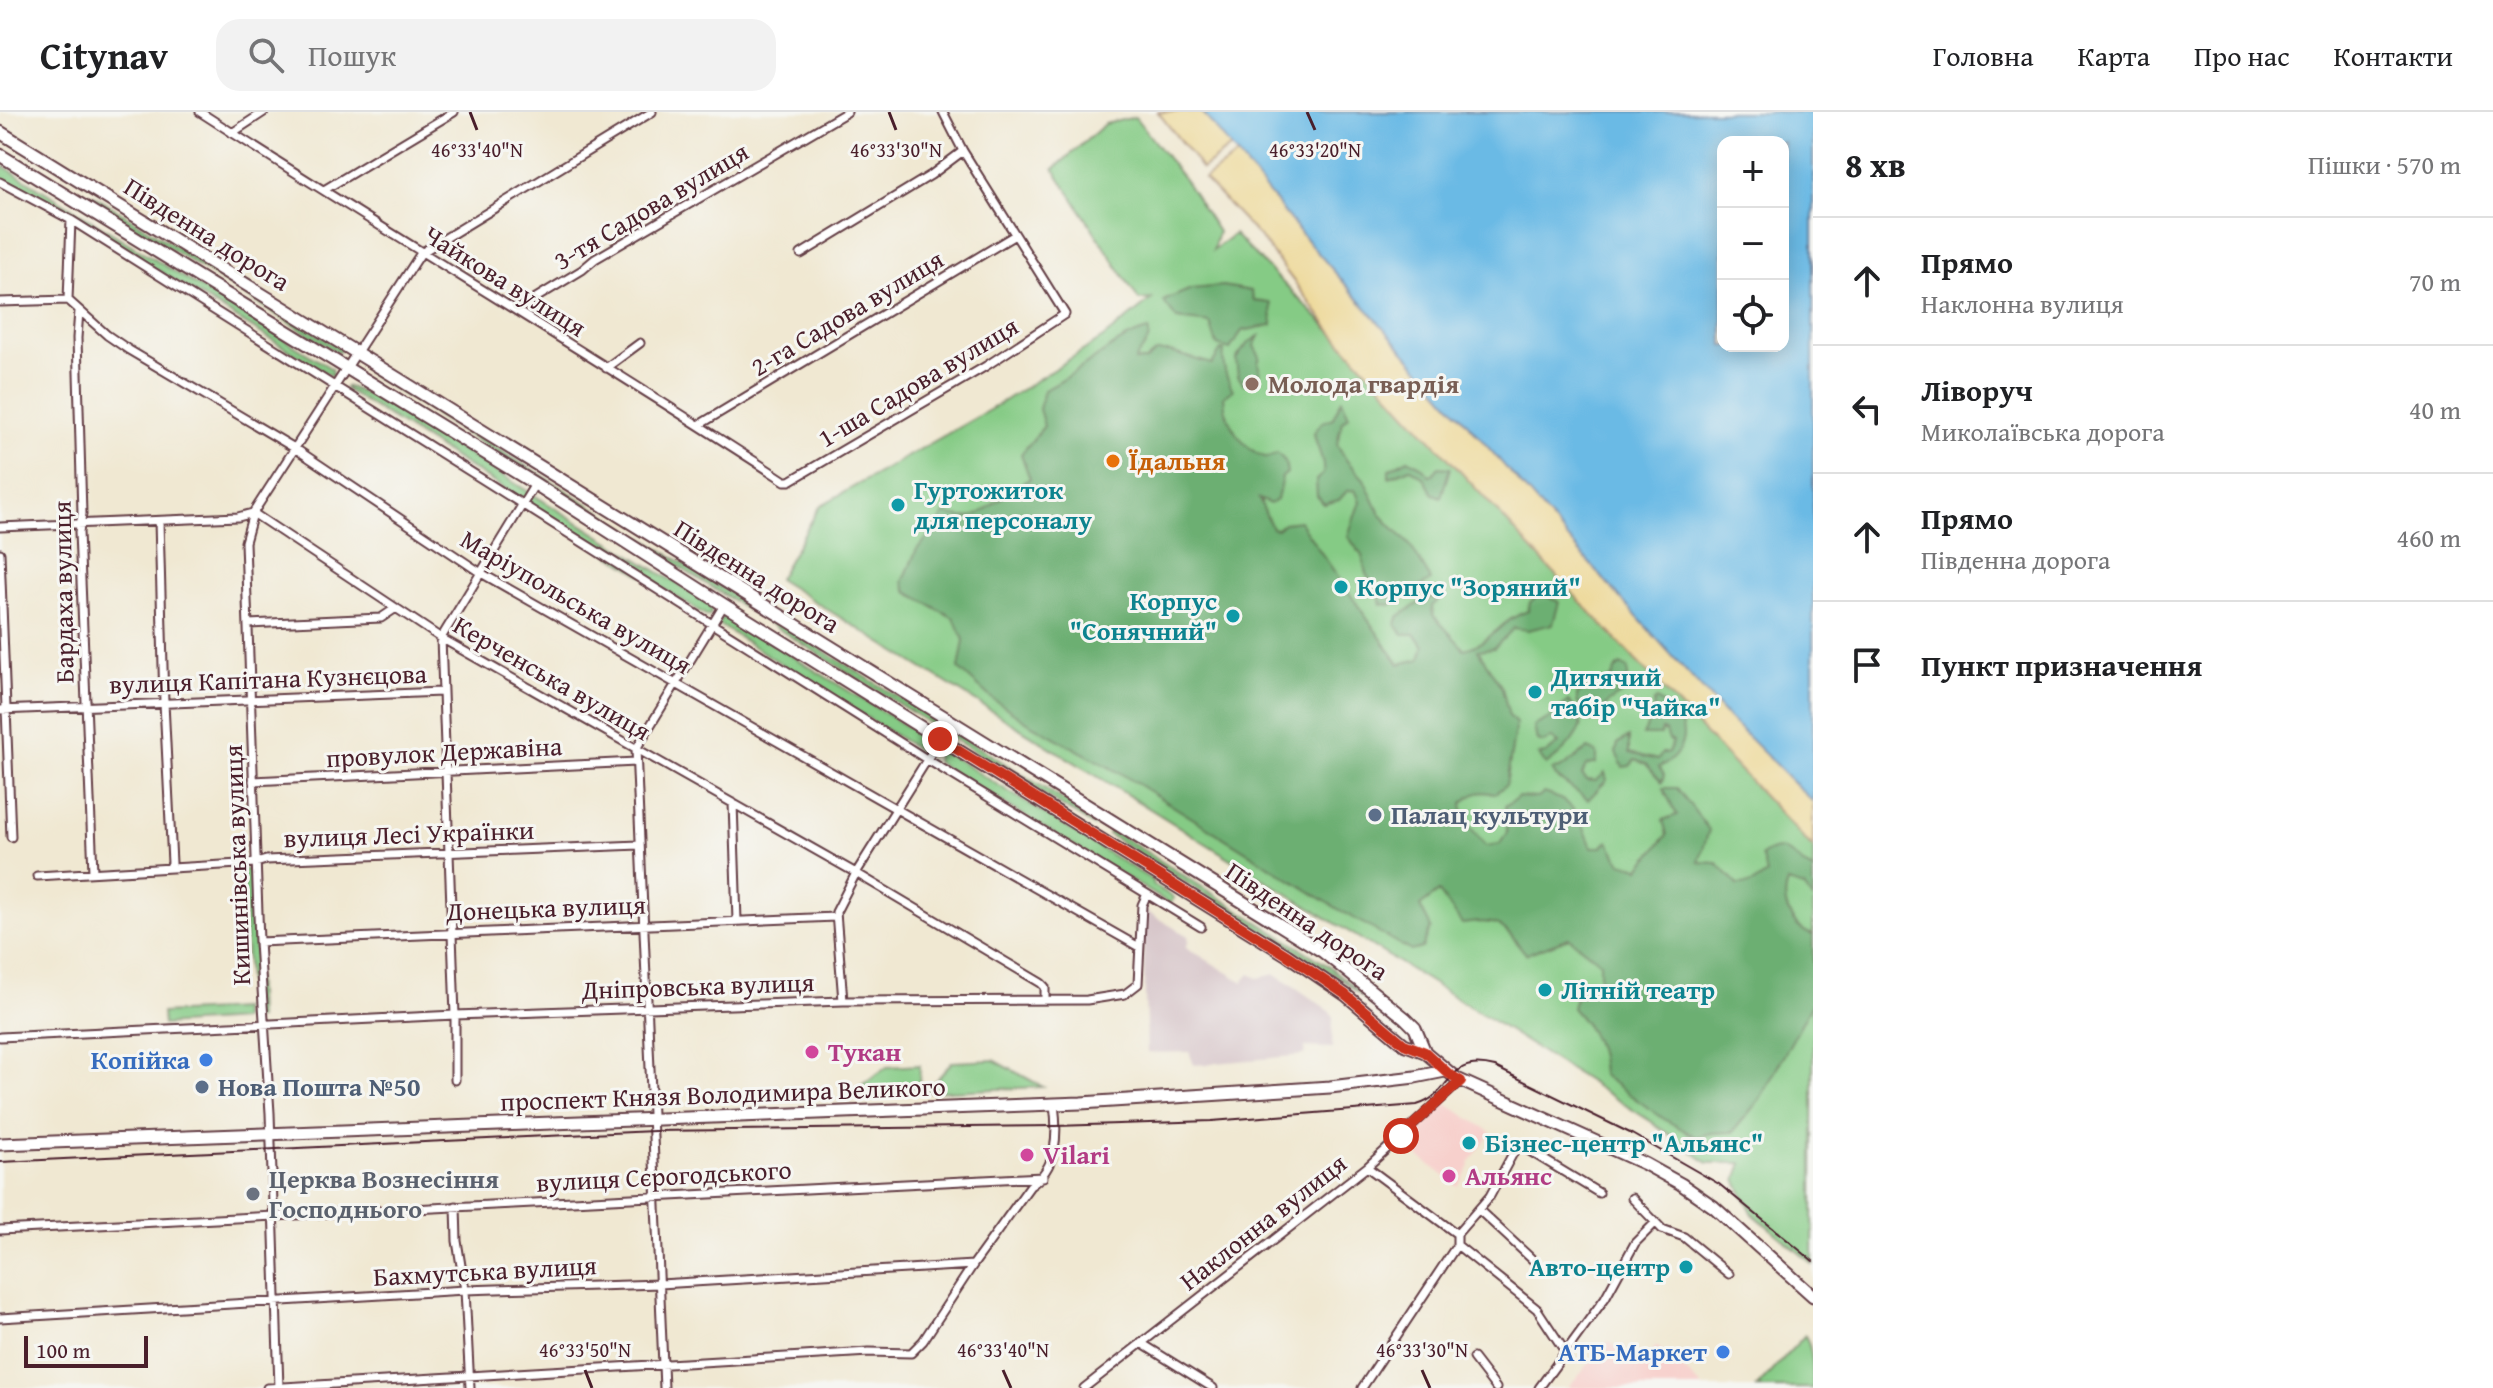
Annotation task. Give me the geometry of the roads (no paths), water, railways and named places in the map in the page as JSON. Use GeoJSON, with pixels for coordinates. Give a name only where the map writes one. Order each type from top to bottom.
{"type":"FeatureCollection","features":[{"type":"Feature","properties":{"kind":"main road","name":"Південна дорога"},"geometry":{"type":"LineString","coordinates":[[0,132],[1332,959],[1415,1028],[1425,1052]]}},
{"type":"Feature","properties":{"kind":"main road","name":"Південна дорога"},"geometry":{"type":"LineString","coordinates":[[0,155],[535,484],[1287,955],[1346,995],[1404,1044],[1425,1052]]}},
{"type":"Feature","properties":{"kind":"main road"},"geometry":{"type":"LineString","coordinates":[[78,202],[89,186]]}},
{"type":"Feature","properties":{"kind":"main road"},"geometry":{"type":"LineString","coordinates":[[1098,839],[1111,821]]}},
{"type":"Feature","properties":{"kind":"main road"},"geometry":{"type":"LineString","coordinates":[[1425,1052],[1461,1081],[1645,1164],[1681,1184],[1714,1207],[1813,1296]]}},
{"type":"Feature","properties":{"kind":"main road","name":"проспект Князя Володимира Великого"},"geometry":{"type":"LineString","coordinates":[[0,1144],[1054,1104],[1330,1087],[1445,1071]]}},
{"type":"Feature","properties":{"kind":"street","name":"Чайкова вулиця"},"geometry":{"type":"LineString","coordinates":[[200,112],[785,481],[790,481]]}},
{"type":"Feature","properties":{"kind":"street"},"geometry":{"type":"LineString","coordinates":[[232,133],[264,112]]}},
{"type":"Feature","properties":{"kind":"street"},"geometry":{"type":"LineString","coordinates":[[324,190],[454,112]]}},
{"type":"Feature","properties":{"kind":"street"},"geometry":{"type":"LineString","coordinates":[[421,253],[652,112]]}},
{"type":"Feature","properties":{"kind":"street","name":"3-тя Садова вулиця"},"geometry":{"type":"LineString","coordinates":[[516,310],[595,259],[847,112]]}},
{"type":"Feature","properties":{"kind":"street"},"geometry":{"type":"LineString","coordinates":[[943,112],[963,151],[1015,235]]}},
{"type":"Feature","properties":{"kind":"street"},"geometry":{"type":"LineString","coordinates":[[801,254],[931,175],[963,151]]}},
{"type":"Feature","properties":{"kind":"street"},"geometry":{"type":"LineString","coordinates":[[0,182],[71,220],[521,506],[1201,927]]}},
{"type":"Feature","properties":{"kind":"street"},"geometry":{"type":"LineString","coordinates":[[0,302],[68,300],[71,220]]}},
{"type":"Feature","properties":{"kind":"street","name":"1-ша Садова вулиця"},"geometry":{"type":"LineString","coordinates":[[790,481],[986,366],[1065,314],[1015,235]]}},
{"type":"Feature","properties":{"kind":"street","name":"2-га Садова вулиця"},"geometry":{"type":"LineString","coordinates":[[699,425],[1015,235]]}},
{"type":"Feature","properties":{"kind":"street","name":"Кишинівська вулиця"},"geometry":{"type":"LineString","coordinates":[[279,1388],[245,542],[253,513],[421,253]]}},
{"type":"Feature","properties":{"kind":"street","name":"Маріупольська вулиця"},"geometry":{"type":"LineString","coordinates":[[68,300],[129,350],[296,449],[481,573],[1139,947]]}},
{"type":"Feature","properties":{"kind":"street","name":"Бардаха вулиця"},"geometry":{"type":"LineString","coordinates":[[79,311],[81,523],[93,872]]}},
{"type":"Feature","properties":{"kind":"street"},"geometry":{"type":"LineString","coordinates":[[606,368],[640,343]]}},
{"type":"Feature","properties":{"kind":"street"},"geometry":{"type":"LineString","coordinates":[[455,1080],[441,638],[535,484]]}},
{"type":"Feature","properties":{"kind":"street"},"geometry":{"type":"LineString","coordinates":[[0,527],[241,517],[253,513]]}},
{"type":"Feature","properties":{"kind":"street","name":"Керченська вулиця"},"geometry":{"type":"LineString","coordinates":[[253,513],[441,638],[856,873],[1041,983],[1045,987],[1045,1000]]}},
{"type":"Feature","properties":{"kind":"street"},"geometry":{"type":"LineString","coordinates":[[159,521],[170,867]]}},
{"type":"Feature","properties":{"kind":"street"},"geometry":{"type":"LineString","coordinates":[[0,553],[2,710],[11,837]]}},
{"type":"Feature","properties":{"kind":"street"},"geometry":{"type":"LineString","coordinates":[[664,1388],[636,749],[724,605]]}},
{"type":"Feature","properties":{"kind":"street"},"geometry":{"type":"LineString","coordinates":[[248,624],[381,618],[396,608]]}},
{"type":"Feature","properties":{"kind":"street","name":"вулиця Капітана Кузнєцова"},"geometry":{"type":"LineString","coordinates":[[2,710],[441,692]]}},
{"type":"Feature","properties":{"kind":"street"},"geometry":{"type":"LineString","coordinates":[[843,1001],[835,917],[856,873],[940,739]]}},
{"type":"Feature","properties":{"kind":"street","name":"провулок Державіна"},"geometry":{"type":"LineString","coordinates":[[253,781],[636,762]]}},
{"type":"Feature","properties":{"kind":"street"},"geometry":{"type":"LineString","coordinates":[[733,803],[737,921]]}},
{"type":"Feature","properties":{"kind":"street","name":"вулиця Лесі Українки"},"geometry":{"type":"LineString","coordinates":[[37,876],[266,860],[639,845]]}},
{"type":"Feature","properties":{"kind":"street"},"geometry":{"type":"LineString","coordinates":[[1139,947],[1142,905],[1147,894]]}},
{"type":"Feature","properties":{"kind":"street","name":"Донецька вулиця"},"geometry":{"type":"LineString","coordinates":[[259,942],[835,917]]}},
{"type":"Feature","properties":{"kind":"street","name":"Дніпровська вулиця"},"geometry":{"type":"LineString","coordinates":[[0,1037],[264,1023],[843,1001],[1098,999],[1134,991],[1139,980],[1139,947]]}},
{"type":"Feature","properties":{"kind":"street","name":"Наклонна вулиця"},"geometry":{"type":"LineString","coordinates":[[1084,1388],[1367,1167],[1461,1081]]}},
{"type":"Feature","properties":{"kind":"street"},"geometry":{"type":"LineString","coordinates":[[267,1388],[869,1352],[911,1353],[923,1341],[1030,1186],[1043,1177],[1055,1147],[1054,1104]]}},
{"type":"Feature","properties":{"kind":"street"},"geometry":{"type":"LineString","coordinates":[[1362,1388],[1457,1245],[1457,1234],[1490,1196],[1518,1144],[1599,1193]]}},
{"type":"Feature","properties":{"kind":"street"},"geometry":{"type":"LineString","coordinates":[[1367,1167],[1457,1234]]}},
{"type":"Feature","properties":{"kind":"street","name":"вулиця Сєрогодського"},"geometry":{"type":"LineString","coordinates":[[0,1230],[1043,1177]]}},
{"type":"Feature","properties":{"kind":"street"},"geometry":{"type":"LineString","coordinates":[[1632,1198],[1655,1223],[1670,1233],[1684,1237],[1729,1274]]}},
{"type":"Feature","properties":{"kind":"street"},"geometry":{"type":"LineString","coordinates":[[456,1206],[457,1241],[465,1290],[470,1388]]}},
{"type":"Feature","properties":{"kind":"street"},"geometry":{"type":"LineString","coordinates":[[1479,1210],[1534,1261]]}},
{"type":"Feature","properties":{"kind":"street"},"geometry":{"type":"LineString","coordinates":[[1539,1388],[1605,1298],[1635,1243],[1655,1223]]}},
{"type":"Feature","properties":{"kind":"street"},"geometry":{"type":"LineString","coordinates":[[1457,1245],[1537,1309],[1566,1353]]}},
{"type":"Feature","properties":{"kind":"street","name":"Бахмутська вулиця"},"geometry":{"type":"LineString","coordinates":[[0,1318],[465,1290],[660,1284],[973,1265]]}},
{"type":"Feature","properties":{"kind":"street"},"geometry":{"type":"LineString","coordinates":[[1141,1343],[1213,1388]]}},
{"type":"Feature","properties":{"kind":"street"},"geometry":{"type":"LineString","coordinates":[[1473,1358],[1496,1388]]}},
{"type":"Feature","properties":{"kind":"water"},"geometry":{"type":"Polygon","coordinates":[[[1202,112],[1813,112],[1813,802],[1723,712],[1305,238],[1202,112]]]}},
{"type":"Feature","properties":{"kind":"tram line"},"geometry":{"type":"LineString","coordinates":[[0,1162],[654,1131],[1212,1121],[1417,1105],[1438,1093],[1458,1070],[1479,1064],[1495,1067],[1630,1133],[1719,1184],[1813,1261]]}},
{"type":"Feature","properties":{"kind":"place","name":"Молода гвардія"},"geometry":{"type":"Point","coordinates":[1252,384]}},
{"type":"Feature","properties":{"kind":"place","name":"Їдальня"},"geometry":{"type":"Point","coordinates":[1113,461]}},
{"type":"Feature","properties":{"kind":"place","name":"Гуртожиток для персоналу"},"geometry":{"type":"Point","coordinates":[898,505]}},
{"type":"Feature","properties":{"kind":"place","name":"Корпус \"Зоряний\""},"geometry":{"type":"Point","coordinates":[1341,587]}},
{"type":"Feature","properties":{"kind":"place","name":"Корпус \"Сонячний\""},"geometry":{"type":"Point","coordinates":[1233,616]}},
{"type":"Feature","properties":{"kind":"place","name":"Дитячий табір \"Чайка\""},"geometry":{"type":"Point","coordinates":[1535,692]}},
{"type":"Feature","properties":{"kind":"place","name":"Палац культури"},"geometry":{"type":"Point","coordinates":[1375,815]}},
{"type":"Feature","properties":{"kind":"place","name":"Літній театр"},"geometry":{"type":"Point","coordinates":[1545,990]}},
{"type":"Feature","properties":{"kind":"place","name":"Тукан"},"geometry":{"type":"Point","coordinates":[812,1052]}},
{"type":"Feature","properties":{"kind":"place","name":"Копійка"},"geometry":{"type":"Point","coordinates":[206,1060]}},
{"type":"Feature","properties":{"kind":"place","name":"Нова Пошта №50"},"geometry":{"type":"Point","coordinates":[202,1087]}},
{"type":"Feature","properties":{"kind":"place","name":"Бізнес-центр \"Альянс\""},"geometry":{"type":"Point","coordinates":[1469,1143]}},
{"type":"Feature","properties":{"kind":"place","name":"Vilari"},"geometry":{"type":"Point","coordinates":[1027,1155]}},
{"type":"Feature","properties":{"kind":"place","name":"Альянс"},"geometry":{"type":"Point","coordinates":[1449,1176]}},
{"type":"Feature","properties":{"kind":"place","name":"Церква Вознесіння Господнього"},"geometry":{"type":"Point","coordinates":[253,1194]}},
{"type":"Feature","properties":{"kind":"place","name":"Авто-центр"},"geometry":{"type":"Point","coordinates":[1686,1267]}},
{"type":"Feature","properties":{"kind":"place","name":"АТБ-Маркет"},"geometry":{"type":"Point","coordinates":[1723,1352]}}]}
